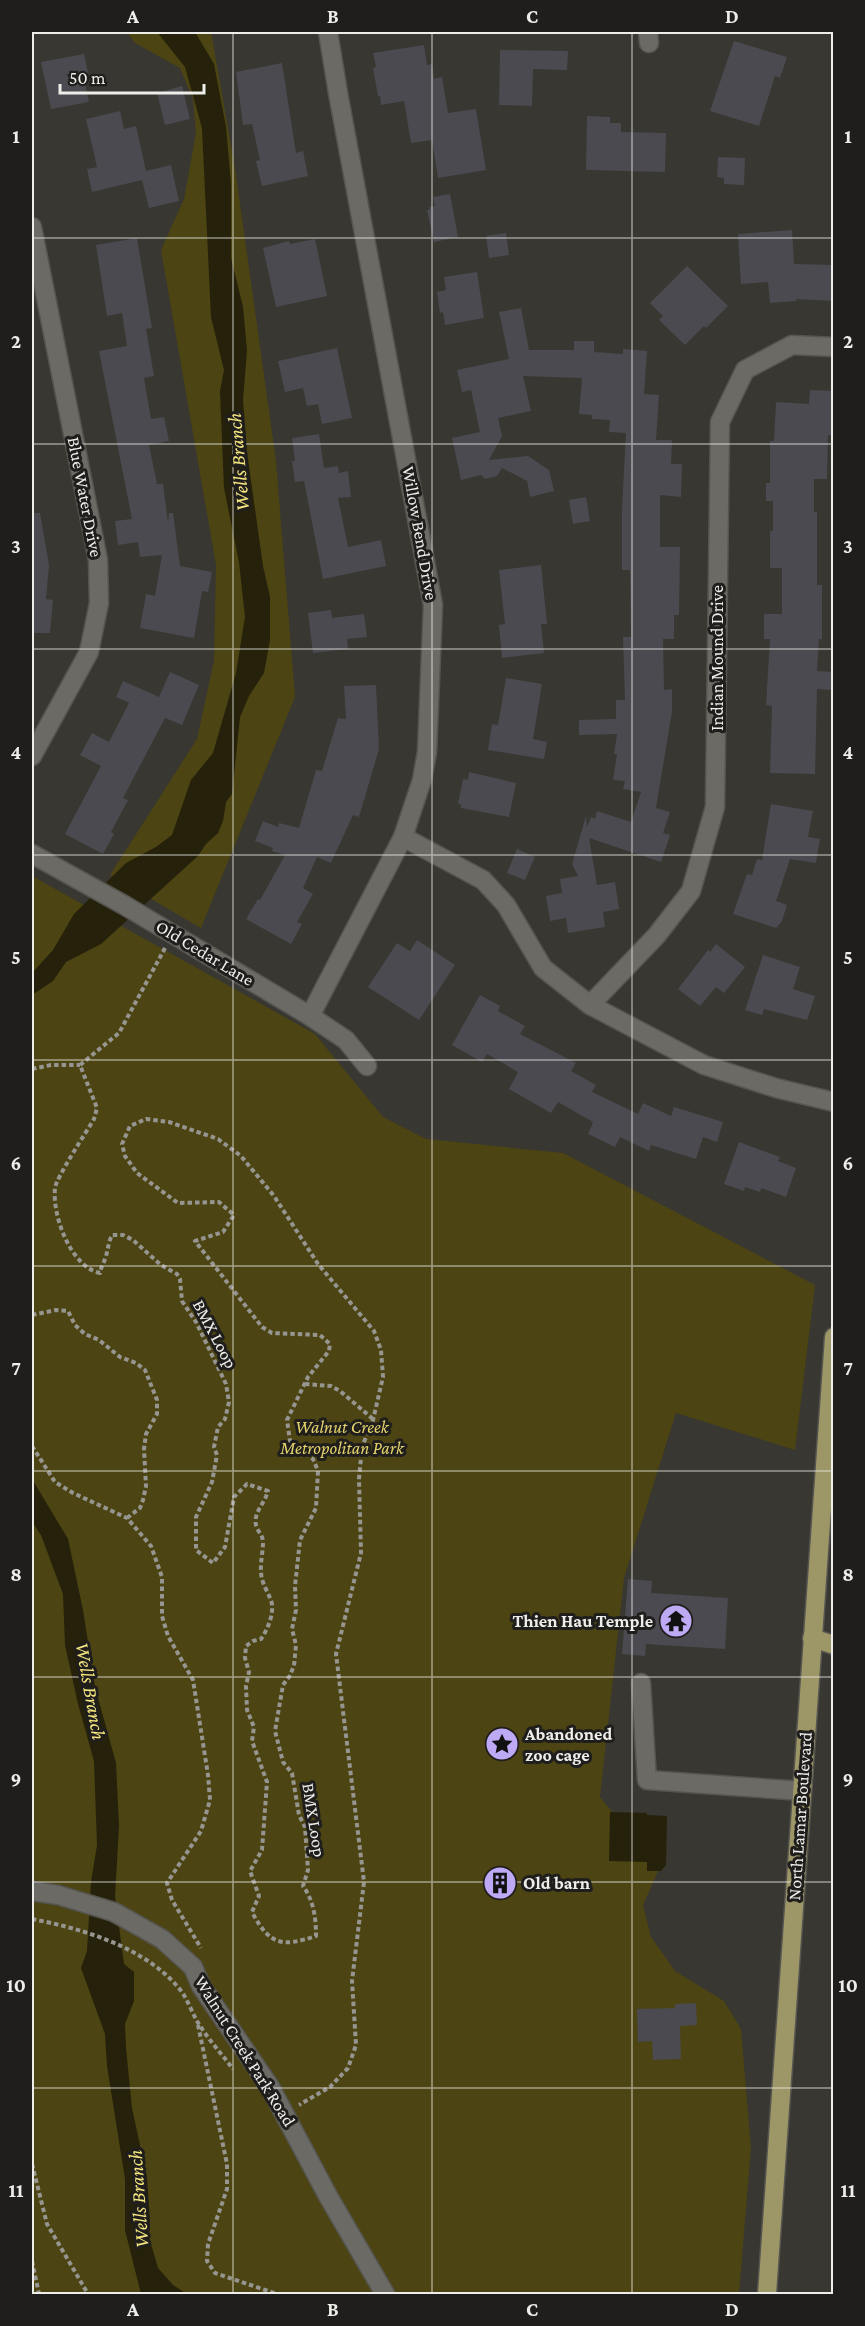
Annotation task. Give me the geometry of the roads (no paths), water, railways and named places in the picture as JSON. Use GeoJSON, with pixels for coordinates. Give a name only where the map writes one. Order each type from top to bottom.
{"type":"FeatureCollection","features":[{"type":"Feature","properties":{"kind":"main road","name":"North Lamar Boulevard"},"geometry":{"type":"LineString","coordinates":[[767,2295],[833,1349]]}},
{"type":"Feature","properties":{"kind":"main road"},"geometry":{"type":"LineString","coordinates":[[812,1638],[834,1645]]}},
{"type":"Feature","properties":{"kind":"street","name":"Willow Bend Drive"},"geometry":{"type":"LineString","coordinates":[[310,1016],[403,837],[422,780],[427,752],[433,605],[328,32]]}},
{"type":"Feature","properties":{"kind":"street","name":"Blue Water Drive"},"geometry":{"type":"LineString","coordinates":[[32,227],[98,560],[99,603],[89,652],[32,756]]}},
{"type":"Feature","properties":{"kind":"street","name":"Indian Mound Drive"},"geometry":{"type":"LineString","coordinates":[[590,1005],[657,935],[691,891],[715,807],[720,423],[745,370],[792,345],[834,347]]}},
{"type":"Feature","properties":{"kind":"street"},"geometry":{"type":"LineString","coordinates":[[403,837],[483,880],[506,905],[543,968],[590,1005],[704,1065],[776,1088],[834,1102]]}},
{"type":"Feature","properties":{"kind":"street","name":"Old Cedar Lane"},"geometry":{"type":"LineString","coordinates":[[32,854],[173,934],[310,1016],[346,1040],[367,1066]]}},
{"type":"Feature","properties":{"kind":"street"},"geometry":{"type":"LineString","coordinates":[[641,1683],[647,1780],[802,1791]]}},
{"type":"Feature","properties":{"kind":"street","name":"Walnut Creek Park Road"},"geometry":{"type":"LineString","coordinates":[[32,1891],[58,1895],[114,1912],[162,1939],[193,1967],[201,1986],[285,2112],[328,2196],[385,2295]]}},
{"type":"Feature","properties":{"kind":"water","name":"Wells Branch"},"geometry":{"type":"Polygon","coordinates":[[[157,32],[195,32],[214,64],[226,127],[231,184],[231,258],[243,307],[247,350],[243,400],[247,452],[263,566],[270,597],[270,640],[264,673],[249,696],[240,717],[232,794],[226,802],[223,821],[218,833],[206,844],[198,856],[101,944],[66,962],[53,981],[32,995],[32,973],[53,950],[74,914],[126,863],[156,847],[172,835],[191,780],[213,753],[236,673],[245,617],[239,562],[224,488],[220,391],[224,370],[211,317],[202,128],[185,67],[157,32]]]}},
{"type":"Feature","properties":{"kind":"water","name":"Wells Branch"},"geometry":{"type":"Polygon","coordinates":[[[32,1479],[68,1539],[83,1610],[95,1687],[116,1763],[119,1826],[115,1896],[124,1964],[134,1972],[134,2001],[125,2024],[126,2048],[132,2108],[147,2178],[149,2237],[158,2268],[173,2285],[187,2294],[141,2294],[125,2230],[125,2179],[107,2066],[105,2034],[81,1968],[87,1951],[91,1882],[97,1845],[94,1761],[65,1645],[63,1594],[41,1535],[32,1522],[32,1479]]]}},
{"type":"Feature","properties":{"kind":"water"},"geometry":{"type":"Polygon","coordinates":[[[610,1812],[667,1816],[666,1865],[661,1871],[647,1871],[647,1862],[609,1861],[610,1812]]]}},
{"type":"Feature","properties":{"kind":"place","name":"Thien Hau Temple"},"geometry":{"type":"Point","coordinates":[676,1621]}},
{"type":"Feature","properties":{"kind":"place","name":"Abandoned zoo cage"},"geometry":{"type":"Point","coordinates":[502,1744]}},
{"type":"Feature","properties":{"kind":"place","name":"Old barn"},"geometry":{"type":"Point","coordinates":[500,1883]}},
{"type":"Feature","properties":{"kind":"park label","name":"Walnut Creek Metropolitan Park"},"geometry":{"type":"Point","coordinates":[342,1437]}}]}
